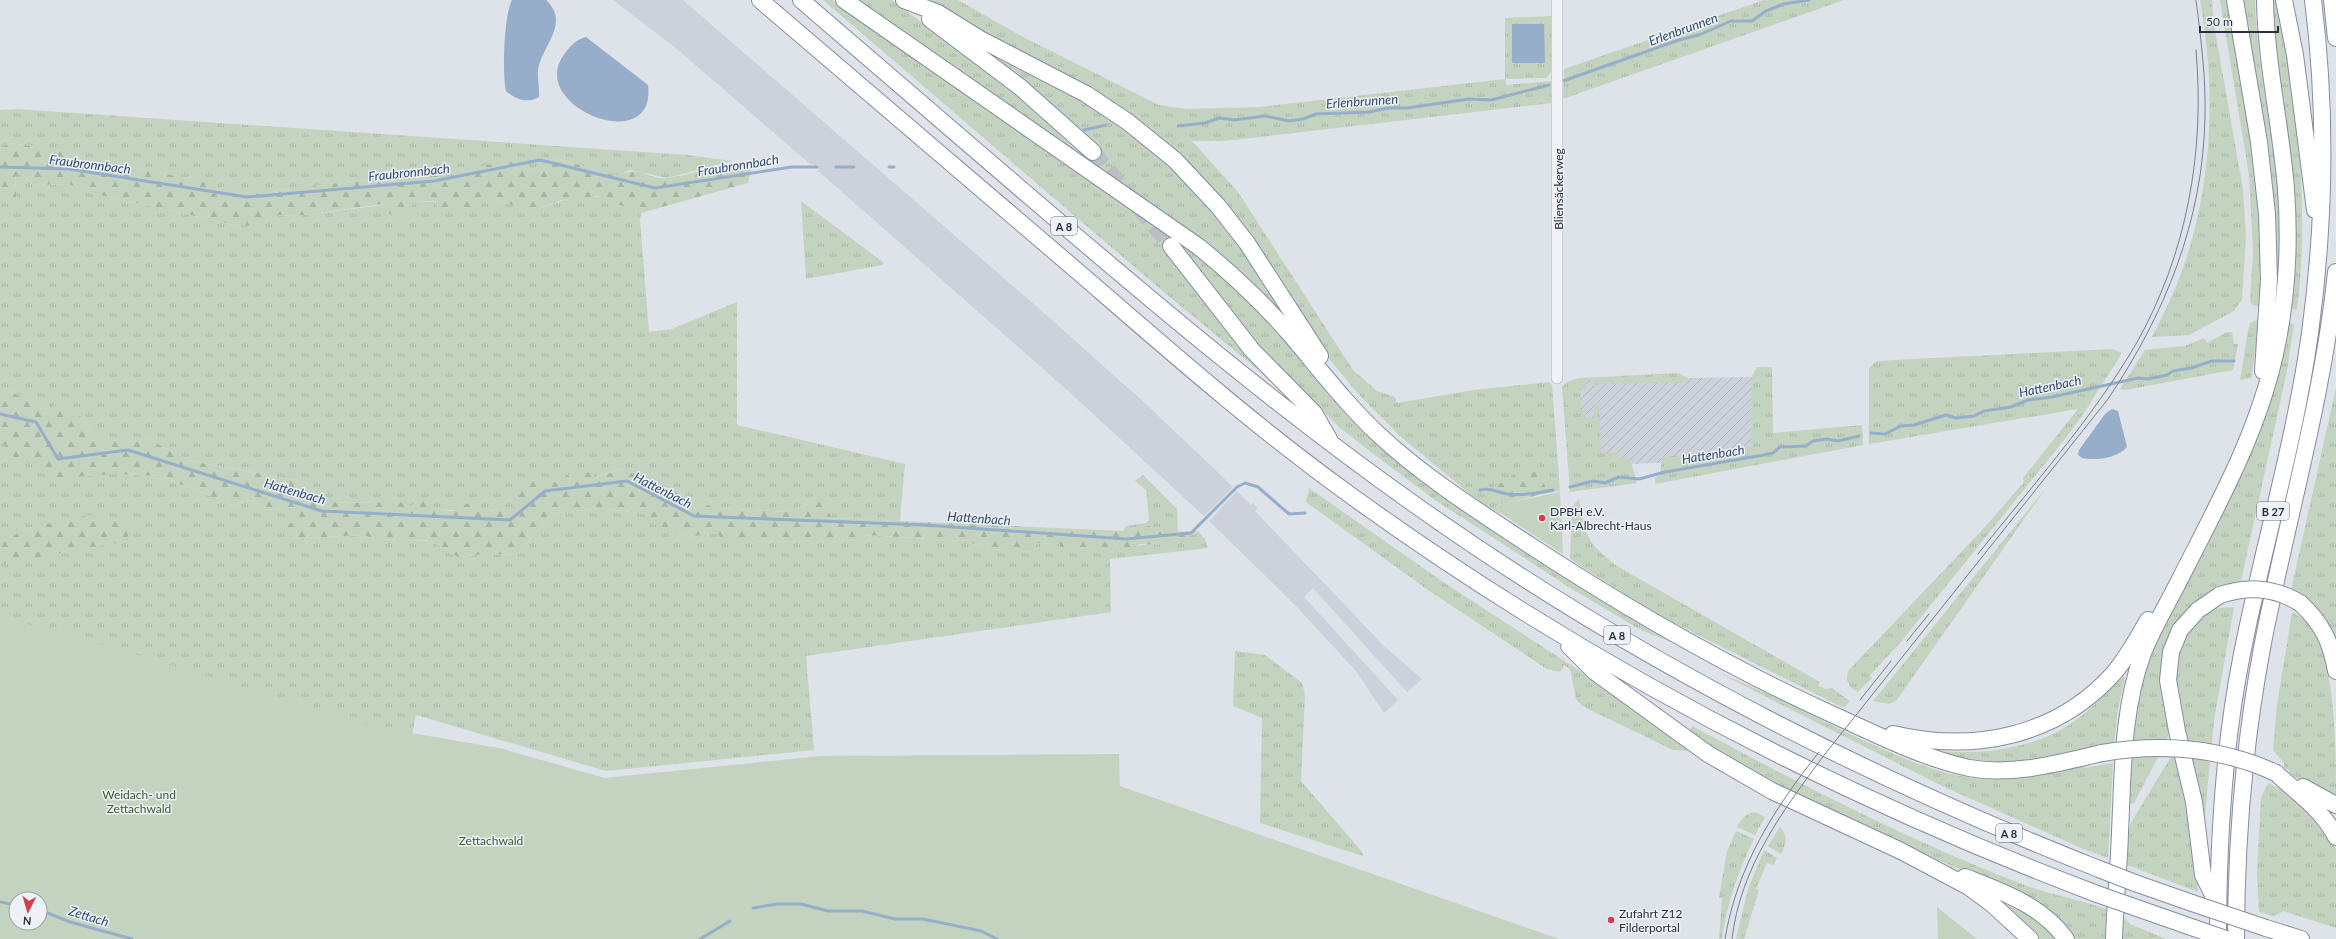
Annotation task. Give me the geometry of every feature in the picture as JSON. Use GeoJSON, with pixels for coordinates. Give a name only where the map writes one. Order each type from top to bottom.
{"type":"FeatureCollection","features":[{"type":"Feature","properties":{"kind":"highway","name":"A 8"},"geometry":{"type":"LineString","coordinates":[[760,0],[1129,316],[1311,466],[1431,551],[1556,634],[1685,706],[1839,785],[1951,836],[2097,894],[2226,939]]}},
{"type":"Feature","properties":{"kind":"highway","name":"A 8"},"geometry":{"type":"LineString","coordinates":[[801,0],[1147,297],[1264,393],[1332,446],[1495,560],[1569,607],[1693,680],[1877,774],[2018,837],[2099,869],[2192,903],[2301,939]]}},
{"type":"Feature","properties":{"kind":"highway","name":"A 8"},"geometry":{"type":"LineString","coordinates":[[844,0],[1199,247],[1232,274],[1263,304],[1330,382],[1378,434],[1432,479],[1503,527],[1616,599],[1688,641],[1768,684],[1858,726],[1940,760],[1992,770],[2030,768],[2102,753],[2141,748],[2181,748],[2238,758],[2276,773],[2336,805]]}},
{"type":"Feature","properties":{"kind":"highway"},"geometry":{"type":"LineString","coordinates":[[904,0],[938,13],[980,39],[1086,94],[1128,122],[1175,160],[1218,206],[1247,243],[1320,354],[1330,382]]}},
{"type":"Feature","properties":{"kind":"highway"},"geometry":{"type":"LineString","coordinates":[[904,0],[1020,87],[1093,152]]}},
{"type":"Feature","properties":{"kind":"highway"},"geometry":{"type":"LineString","coordinates":[[2235,0],[2264,180],[2275,314]]}},
{"type":"Feature","properties":{"kind":"highway"},"geometry":{"type":"LineString","coordinates":[[2114,939],[2123,767],[2130,695],[2144,652],[2240,460],[2265,390],[2275,314],[2287,258],[2287,203],[2268,56],[2265,0]]}},
{"type":"Feature","properties":{"kind":"highway"},"geometry":{"type":"LineString","coordinates":[[2284,0],[2295,55],[2320,242]]}},
{"type":"Feature","properties":{"kind":"highway","name":"B 27"},"geometry":{"type":"LineString","coordinates":[[2218,939],[2223,795],[2236,689],[2259,574],[2296,410],[2312,318],[2320,242],[2323,131],[2320,72],[2313,0]]}},
{"type":"Feature","properties":{"kind":"highway"},"geometry":{"type":"LineString","coordinates":[[2332,0],[2336,38]]}},
{"type":"Feature","properties":{"kind":"highway","name":"A 8"},"geometry":{"type":"LineString","coordinates":[[1171,246],[1252,350],[1314,413],[1332,446]]}},
{"type":"Feature","properties":{"kind":"highway","name":"B 27"},"geometry":{"type":"LineString","coordinates":[[2236,939],[2237,851],[2250,715],[2268,619],[2332,327],[2336,272]]}},
{"type":"Feature","properties":{"kind":"highway"},"geometry":{"type":"LineString","coordinates":[[2218,905],[2203,875],[2194,802],[2177,731],[2168,680],[2171,652],[2180,630],[2198,610],[2220,595],[2241,590],[2261,588],[2280,592],[2300,603],[2322,626],[2330,642],[2336,671]]}},
{"type":"Feature","properties":{"kind":"highway"},"geometry":{"type":"LineString","coordinates":[[1858,726],[1919,739],[1961,743],[2002,738],[2046,724],[2083,701],[2113,674],[2131,650],[2151,615],[2172,595]]}},
{"type":"Feature","properties":{"kind":"highway","name":"A 8"},"geometry":{"type":"LineString","coordinates":[[1556,634],[1596,672],[1708,754],[1772,791],[1901,851],[2023,902],[2046,917],[2066,939]]}},
{"type":"Feature","properties":{"kind":"highway"},"geometry":{"type":"LineString","coordinates":[[2276,773],[2316,808],[2326,819],[2336,837]]}},
{"type":"Feature","properties":{"kind":"highway"},"geometry":{"type":"LineString","coordinates":[[1901,851],[1969,887],[1992,904],[2030,939]]}},
{"type":"Feature","properties":{"kind":"street","name":"Bliensäckerweg"},"geometry":{"type":"LineString","coordinates":[[1557,0],[1558,378]]}},
{"type":"Feature","properties":{"kind":"shaded area"},"geometry":{"type":"Polygon","coordinates":[[[613,0],[683,0],[1036,306],[1147,405],[1233,487],[1204,516],[1065,388],[817,170],[820,170],[813,164],[810,164],[677,49],[613,0]]]}},
{"type":"Feature","properties":{"kind":"shaded area"},"geometry":{"type":"Polygon","coordinates":[[[1679,374],[1689,378],[1753,377],[1765,445],[1698,461],[1568,467],[1566,384],[1587,379],[1679,374]]]}},
{"type":"Feature","properties":{"kind":"shaded area"},"geometry":{"type":"Polygon","coordinates":[[[1237,491],[1251,505],[1253,503],[1258,508],[1255,511],[1384,646],[1422,679],[1407,692],[1313,588],[1304,597],[1398,700],[1384,713],[1356,671],[1295,605],[1209,521],[1237,491]]]}},
{"type":"Feature","properties":{"kind":"green space"},"geometry":{"type":"Polygon","coordinates":[[[823,0],[832,0],[1190,248],[1235,286],[1267,319],[1344,412],[1396,461],[1679,644],[1678,645],[1639,629],[1572,589],[1435,500],[1379,458],[1340,428],[1260,348],[1183,248],[1178,246],[1163,248],[1223,325],[1264,371],[1263,374],[1159,288],[823,0]]]}},
{"type":"Feature","properties":{"kind":"green space"},"geometry":{"type":"Polygon","coordinates":[[[854,0],[892,0],[1022,99],[1076,150],[1088,151],[1100,146],[1037,91],[978,47],[980,45],[1115,119],[1174,166],[1236,238],[1285,315],[1283,317],[1251,281],[1172,218],[854,0]]]}},
{"type":"Feature","properties":{"kind":"green space"},"geometry":{"type":"Polygon","coordinates":[[[925,0],[958,0],[1021,36],[1159,105],[1186,109],[1259,107],[1505,79],[1505,18],[1552,16],[1552,71],[1546,78],[1506,79],[1506,85],[1553,81],[1552,103],[1224,141],[1192,141],[1238,192],[1353,370],[1377,391],[1395,397],[1397,403],[1474,390],[1549,382],[1552,385],[1560,491],[1547,493],[1537,461],[1494,487],[1502,504],[1497,505],[1499,513],[1477,500],[1400,436],[1360,396],[1322,350],[1173,150],[925,0]]]}},
{"type":"Feature","properties":{"kind":"green space"},"geometry":{"type":"Polygon","coordinates":[[[1764,0],[1844,0],[1563,99],[1564,69],[1764,0]]]}},
{"type":"Feature","properties":{"kind":"green space"},"geometry":{"type":"Polygon","coordinates":[[[2200,0],[2212,0],[2214,25],[2243,189],[2246,237],[2242,300],[2234,311],[2189,335],[2152,337],[2173,295],[2183,268],[2201,202],[2206,169],[2210,101],[2205,33],[2200,0]]]}},
{"type":"Feature","properties":{"kind":"green space"},"geometry":{"type":"Polygon","coordinates":[[[2220,0],[2229,0],[2256,162],[2263,287],[2260,293],[2259,307],[2251,304],[2250,299],[2253,252],[2249,175],[2220,0]]]}},
{"type":"Feature","properties":{"kind":"green space"},"geometry":{"type":"Polygon","coordinates":[[[2241,0],[2255,0],[2260,63],[2278,185],[2280,234],[2276,299],[2274,299],[2270,188],[2273,187],[2248,28],[2241,0]]]}},
{"type":"Feature","properties":{"kind":"green space"},"geometry":{"type":"Polygon","coordinates":[[[2270,0],[2275,0],[2282,31],[2286,31],[2298,135],[2302,205],[2302,240],[2297,310],[2289,308],[2270,0]]]}},
{"type":"Feature","properties":{"kind":"green space"},"geometry":{"type":"Polygon","coordinates":[[[17,109],[688,155],[732,161],[667,178],[630,170],[617,176],[554,158],[544,166],[524,170],[468,169],[469,179],[450,182],[443,172],[397,175],[240,196],[216,191],[211,183],[113,163],[85,164],[74,153],[11,143],[0,148],[0,110],[17,109]]]}},
{"type":"Feature","properties":{"kind":"green space"},"geometry":{"type":"Polygon","coordinates":[[[11,143],[74,153],[85,164],[113,163],[211,183],[217,191],[240,196],[397,175],[443,172],[450,182],[468,179],[468,169],[513,160],[524,170],[544,166],[554,158],[617,176],[625,173],[638,172],[660,178],[688,174],[738,162],[749,162],[752,167],[748,183],[641,213],[597,196],[561,200],[529,213],[489,195],[472,203],[468,212],[437,207],[436,201],[415,201],[403,218],[384,212],[383,204],[296,216],[277,215],[253,226],[230,224],[91,193],[69,184],[33,185],[23,175],[15,176],[17,205],[0,197],[0,148],[11,143]]]}},
{"type":"Feature","properties":{"kind":"green space"},"geometry":{"type":"Polygon","coordinates":[[[15,175],[23,175],[33,185],[69,184],[91,193],[230,224],[253,226],[276,215],[296,216],[414,201],[471,203],[489,195],[529,213],[563,200],[590,196],[620,204],[641,213],[640,220],[649,332],[672,329],[737,302],[737,425],[905,464],[900,521],[832,518],[823,503],[814,501],[792,512],[715,508],[622,469],[594,478],[570,474],[516,506],[483,512],[432,509],[430,498],[408,507],[394,498],[383,503],[323,502],[305,482],[191,461],[144,437],[98,444],[94,439],[86,420],[42,409],[8,390],[0,389],[0,197],[17,204],[15,175]]]}},
{"type":"Feature","properties":{"kind":"green space"},"geometry":{"type":"Polygon","coordinates":[[[801,201],[883,262],[883,265],[806,279],[801,201]]]}},
{"type":"Feature","properties":{"kind":"green space"},"geometry":{"type":"Polygon","coordinates":[[[2258,319],[2258,337],[2251,378],[2240,380],[2250,323],[2258,319]]]}},
{"type":"Feature","properties":{"kind":"green space"},"geometry":{"type":"Polygon","coordinates":[[[2289,323],[2294,324],[2287,371],[2241,581],[2232,584],[2181,619],[2170,727],[2167,740],[2134,803],[2129,804],[2134,721],[2144,670],[2159,635],[2230,497],[2252,449],[2289,323]]]}},
{"type":"Feature","properties":{"kind":"green space"},"geometry":{"type":"Polygon","coordinates":[[[2227,332],[2232,332],[2234,344],[2238,344],[2233,370],[2125,390],[2120,389],[2145,350],[2185,346],[2204,338],[2207,343],[2227,332]]]}},
{"type":"Feature","properties":{"kind":"green space"},"geometry":{"type":"Polygon","coordinates":[[[2112,349],[2122,353],[2087,408],[2084,409],[2087,409],[2065,439],[1900,643],[1870,675],[1872,678],[1858,692],[1851,688],[1847,680],[1848,671],[1985,527],[2024,482],[2023,478],[2078,409],[1869,444],[1869,368],[1876,361],[2112,349]]]}},
{"type":"Feature","properties":{"kind":"green space"},"geometry":{"type":"Polygon","coordinates":[[[1757,367],[1772,367],[1773,433],[1862,425],[1863,445],[1655,484],[1655,478],[1660,475],[1662,457],[1722,452],[1751,446],[1752,376],[1757,367]]]}},
{"type":"Feature","properties":{"kind":"green space"},"geometry":{"type":"Polygon","coordinates":[[[1679,373],[1689,380],[1683,380],[1682,383],[1599,384],[1599,386],[1594,386],[1594,380],[1586,380],[1586,389],[1580,389],[1581,410],[1586,410],[1586,418],[1594,418],[1595,402],[1599,402],[1601,453],[1617,453],[1618,458],[1630,458],[1637,483],[1570,492],[1562,387],[1567,382],[1579,378],[1679,373]]]}},
{"type":"Feature","properties":{"kind":"green space"},"geometry":{"type":"Polygon","coordinates":[[[2336,388],[2336,649],[2318,615],[2312,607],[2299,594],[2291,590],[2336,388]]]}},
{"type":"Feature","properties":{"kind":"green space"},"geometry":{"type":"Polygon","coordinates":[[[0,389],[8,390],[42,409],[61,404],[86,420],[94,439],[98,444],[105,437],[144,437],[191,461],[305,482],[323,502],[383,503],[394,498],[408,507],[430,498],[433,509],[453,511],[458,503],[478,505],[483,512],[516,506],[523,483],[541,479],[549,485],[570,474],[593,472],[595,478],[622,469],[715,508],[792,512],[814,501],[823,503],[832,518],[1122,531],[1149,526],[1159,532],[1198,531],[1184,539],[1156,545],[1140,544],[1118,552],[1060,552],[1060,544],[1038,543],[1036,552],[990,549],[966,541],[864,535],[849,541],[723,542],[717,533],[689,537],[657,526],[646,514],[601,508],[552,514],[516,555],[484,554],[458,557],[431,541],[374,539],[364,535],[286,539],[282,528],[301,518],[293,507],[265,510],[253,500],[233,505],[159,476],[114,474],[47,479],[38,462],[14,462],[10,449],[0,443],[0,389]]]}},
{"type":"Feature","properties":{"kind":"green space"},"geometry":{"type":"Polygon","coordinates":[[[0,443],[10,449],[14,462],[38,462],[114,474],[159,476],[233,505],[253,500],[265,510],[293,507],[302,518],[286,539],[364,535],[374,539],[431,541],[459,557],[484,554],[516,555],[552,514],[601,508],[646,514],[657,526],[689,537],[717,533],[723,542],[849,541],[863,535],[966,541],[990,549],[1036,552],[1038,543],[1060,544],[1060,552],[1156,544],[1195,534],[1198,531],[1205,539],[1208,548],[1110,559],[1111,612],[806,656],[814,750],[606,771],[416,715],[412,736],[0,871],[0,563],[128,541],[128,522],[32,527],[0,542],[0,443]]]}},
{"type":"Feature","properties":{"kind":"green space"},"geometry":{"type":"Polygon","coordinates":[[[1537,460],[1547,493],[1502,504],[1494,487],[1537,460]]]}},
{"type":"Feature","properties":{"kind":"green space"},"geometry":{"type":"Polygon","coordinates":[[[1143,475],[1177,509],[1178,532],[1159,532],[1154,529],[1123,531],[1126,526],[1146,523],[1149,520],[1146,490],[1135,481],[1143,475]]]}},
{"type":"Feature","properties":{"kind":"green space"},"geometry":{"type":"Polygon","coordinates":[[[1309,488],[1443,582],[1583,673],[1692,751],[1673,750],[1582,706],[1576,699],[1570,669],[1564,665],[1560,672],[1547,669],[1428,590],[1306,502],[1309,488]]]}},
{"type":"Feature","properties":{"kind":"green space"},"geometry":{"type":"Polygon","coordinates":[[[2046,488],[1896,701],[1889,704],[1873,701],[2046,488]]]}},
{"type":"Feature","properties":{"kind":"green space"},"geometry":{"type":"Polygon","coordinates":[[[1560,492],[1563,554],[1499,512],[1497,505],[1560,492]]]}},
{"type":"Feature","properties":{"kind":"green space"},"geometry":{"type":"Polygon","coordinates":[[[1579,499],[1583,522],[1589,537],[1593,544],[1606,558],[1617,566],[1820,682],[1818,686],[1826,689],[1832,688],[1850,701],[1844,708],[1656,614],[1570,559],[1572,507],[1579,499]]]}},
{"type":"Feature","properties":{"kind":"green space"},"geometry":{"type":"Polygon","coordinates":[[[90,515],[128,522],[128,541],[0,564],[0,542],[32,527],[90,515]]]}},
{"type":"Feature","properties":{"kind":"green space"},"geometry":{"type":"Polygon","coordinates":[[[2234,607],[2214,720],[2205,815],[2201,814],[2189,765],[2178,703],[2177,672],[2182,645],[2193,624],[2215,609],[2234,607]]]}},
{"type":"Feature","properties":{"kind":"green space"},"geometry":{"type":"Polygon","coordinates":[[[2292,612],[2306,621],[2313,629],[2321,646],[2326,665],[2335,735],[2336,799],[2288,773],[2290,771],[2284,767],[2284,763],[2273,750],[2277,705],[2292,612]]]}},
{"type":"Feature","properties":{"kind":"green space","name":"Weidach- und Zettachwald"},"geometry":{"type":"Polygon","coordinates":[[[0,618],[65,633],[376,727],[499,748],[605,778],[821,756],[1119,754],[1120,786],[1559,939],[0,939],[0,618]]]}},
{"type":"Feature","properties":{"kind":"green space"},"geometry":{"type":"Polygon","coordinates":[[[1235,651],[1265,655],[1302,683],[1305,695],[1301,781],[1363,853],[1363,856],[1260,823],[1262,718],[1233,706],[1235,651]]]}},
{"type":"Feature","properties":{"kind":"green space"},"geometry":{"type":"Polygon","coordinates":[[[1719,673],[1757,689],[1896,755],[1924,766],[1954,775],[1969,778],[2010,779],[2047,774],[2084,766],[2085,768],[2113,763],[2108,858],[2081,848],[1940,785],[1719,673]]]}},
{"type":"Feature","properties":{"kind":"green space"},"geometry":{"type":"Polygon","coordinates":[[[2123,676],[2125,678],[2118,709],[2114,744],[2018,765],[1976,764],[1921,749],[1960,752],[1980,751],[2019,746],[2038,740],[2056,732],[2087,712],[2123,676]]]}},
{"type":"Feature","properties":{"kind":"green space"},"geometry":{"type":"Polygon","coordinates":[[[1692,726],[1812,789],[1935,848],[2030,887],[2106,909],[2105,939],[2073,939],[1965,872],[1800,796],[1732,760],[1689,732],[1692,726]]]}},
{"type":"Feature","properties":{"kind":"green space"},"geometry":{"type":"Polygon","coordinates":[[[2175,750],[2193,824],[2198,892],[2125,864],[2127,835],[2132,821],[2175,750]]]}},
{"type":"Feature","properties":{"kind":"green space"},"geometry":{"type":"Polygon","coordinates":[[[2268,783],[2301,800],[2325,830],[2336,849],[2336,928],[2283,911],[2274,916],[2259,912],[2257,873],[2261,797],[2268,783]]]}},
{"type":"Feature","properties":{"kind":"green space"},"geometry":{"type":"Polygon","coordinates":[[[1755,812],[1765,817],[1755,835],[1737,827],[1744,817],[1755,812]]]}},
{"type":"Feature","properties":{"kind":"green space"},"geometry":{"type":"Polygon","coordinates":[[[1780,827],[1786,837],[1781,854],[1768,846],[1780,827]]]}},
{"type":"Feature","properties":{"kind":"green space"},"geometry":{"type":"Polygon","coordinates":[[[1736,831],[1754,839],[1734,888],[1722,939],[1719,939],[1722,898],[1719,898],[1727,851],[1736,831]]]}},
{"type":"Feature","properties":{"kind":"green space"},"geometry":{"type":"Polygon","coordinates":[[[1764,850],[1777,858],[1774,865],[1767,863],[1756,889],[1759,890],[1744,939],[1736,939],[1748,889],[1764,850]]]}},
{"type":"Feature","properties":{"kind":"green space"},"geometry":{"type":"Polygon","coordinates":[[[1989,895],[2019,906],[2060,939],[2039,939],[2019,917],[1989,895]]]}},
{"type":"Feature","properties":{"kind":"green space"},"geometry":{"type":"Polygon","coordinates":[[[1937,907],[1977,939],[1938,939],[1937,907]]]}},
{"type":"Feature","properties":{"kind":"green space"},"geometry":{"type":"Polygon","coordinates":[[[2123,917],[2130,924],[2166,939],[2122,939],[2123,917]]]}},
{"type":"Feature","properties":{"kind":"water"},"geometry":{"type":"Polygon","coordinates":[[[512,0],[546,0],[553,8],[556,16],[554,32],[539,65],[539,97],[535,99],[522,100],[506,91],[504,45],[507,18],[512,0]]]}},
{"type":"Feature","properties":{"kind":"water"},"geometry":{"type":"Polygon","coordinates":[[[1512,24],[1544,24],[1545,63],[1512,63],[1512,24]]]}},
{"type":"Feature","properties":{"kind":"water"},"geometry":{"type":"Polygon","coordinates":[[[586,37],[648,85],[645,107],[634,118],[616,121],[596,117],[577,107],[563,92],[557,75],[563,56],[573,44],[586,37]]]}},
{"type":"Feature","properties":{"kind":"water"},"geometry":{"type":"Polygon","coordinates":[[[2112,409],[2118,411],[2127,447],[2118,454],[2106,458],[2082,458],[2078,455],[2079,450],[2105,414],[2112,409]]]}},
{"type":"Feature","properties":{"kind":"waterway","name":"Erlenbrunnen"},"geometry":{"type":"LineString","coordinates":[[1563,81],[1679,40],[1699,35],[1731,21],[1752,21],[1766,11],[1784,4],[1809,0]]}},
{"type":"Feature","properties":{"kind":"waterway","name":"Erlenbrunnen"},"geometry":{"type":"LineString","coordinates":[[1178,126],[1205,123],[1219,118],[1234,120],[1265,116],[1289,121],[1303,119],[1316,114],[1369,112],[1388,108],[1407,108],[1469,99],[1491,100],[1549,85]]}},
{"type":"Feature","properties":{"kind":"waterway","name":"Erlenbrunnen"},"geometry":{"type":"LineString","coordinates":[[1084,130],[1106,125]]}},
{"type":"Feature","properties":{"kind":"waterway","name":"Fraubronnbach"},"geometry":{"type":"LineString","coordinates":[[0,167],[69,169],[247,197],[434,181],[540,160],[655,188],[792,167],[817,167]]}},
{"type":"Feature","properties":{"kind":"waterway","name":"Fraubronnbach"},"geometry":{"type":"LineString","coordinates":[[836,167],[854,167]]}},
{"type":"Feature","properties":{"kind":"waterway","name":"Fraubronnbach"},"geometry":{"type":"LineString","coordinates":[[889,167],[894,167]]}},
{"type":"Feature","properties":{"kind":"waterway","name":"Hattenbach"},"geometry":{"type":"LineString","coordinates":[[1871,433],[1885,434],[1901,426],[1914,425],[1946,415],[1956,418],[1974,416],[1984,411],[2011,407],[2028,400],[2052,397],[2138,378],[2148,379],[2167,375],[2173,371],[2191,368],[2212,361],[2234,361]]}},
{"type":"Feature","properties":{"kind":"waterway","name":"Hattenbach"},"geometry":{"type":"LineString","coordinates":[[0,414],[36,422],[58,459],[128,450],[322,511],[510,520],[545,491],[627,481],[694,516],[925,525],[1126,539],[1191,533],[1237,487],[1245,483],[1258,487],[1289,514],[1305,513]]}},
{"type":"Feature","properties":{"kind":"waterway","name":"Hattenbach"},"geometry":{"type":"LineString","coordinates":[[1570,487],[1593,481],[1605,483],[1619,477],[1639,479],[1665,472],[1773,453],[1780,447],[1806,446],[1813,441],[1827,439],[1838,441],[1859,436]]}},
{"type":"Feature","properties":{"kind":"waterway","name":"Hattenbach"},"geometry":{"type":"LineString","coordinates":[[1480,490],[1488,489],[1515,495],[1553,490]]}},
{"type":"Feature","properties":{"kind":"waterway","name":"Zettach"},"geometry":{"type":"LineString","coordinates":[[0,902],[8,904]]}},
{"type":"Feature","properties":{"kind":"waterway"},"geometry":{"type":"LineString","coordinates":[[753,908],[777,904],[801,904],[828,911],[862,911],[895,919],[923,919],[981,931],[997,939]]}},
{"type":"Feature","properties":{"kind":"waterway","name":"Zettach"},"geometry":{"type":"LineString","coordinates":[[48,913],[70,922],[132,939]]}},
{"type":"Feature","properties":{"kind":"waterway"},"geometry":{"type":"LineString","coordinates":[[700,939],[730,921]]}},
{"type":"Feature","properties":{"kind":"tunnel"},"geometry":{"type":"LineString","coordinates":[[1093,152],[1171,246]]}},
{"type":"Feature","properties":{"kind":"tram line"},"geometry":{"type":"LineString","coordinates":[[1732,939],[1744,888],[1754,864],[1779,818],[1825,754],[2108,399],[2147,334],[2177,265],[2188,230],[2197,193],[2203,155],[2205,88],[2196,0]]}},
{"type":"Feature","properties":{"kind":"tram line"},"geometry":{"type":"LineString","coordinates":[[1978,554],[2061,452],[2100,399],[2136,344],[2154,310],[2180,238],[2188,202],[2198,126],[2196,50]]}},
{"type":"Feature","properties":{"kind":"tram line"},"geometry":{"type":"LineString","coordinates":[[1907,641],[1929,614]]}},
{"type":"Feature","properties":{"kind":"tram line"},"geometry":{"type":"LineString","coordinates":[[1860,700],[1891,661]]}},
{"type":"Feature","properties":{"kind":"tram line"},"geometry":{"type":"LineString","coordinates":[[1725,939],[1738,887],[1748,863],[1787,795],[1819,752]]}},
{"type":"Feature","properties":{"kind":"place","name":"DPBH e.V. Karl-Albrecht-Haus"},"geometry":{"type":"Point","coordinates":[1542,518]}},
{"type":"Feature","properties":{"kind":"place","name":"Zufahrt Z12 Filderportal"},"geometry":{"type":"Point","coordinates":[1611,920]}},
{"type":"Feature","properties":{"kind":"park label","name":"Zettachwald"},"geometry":{"type":"Point","coordinates":[491,840]}}]}
